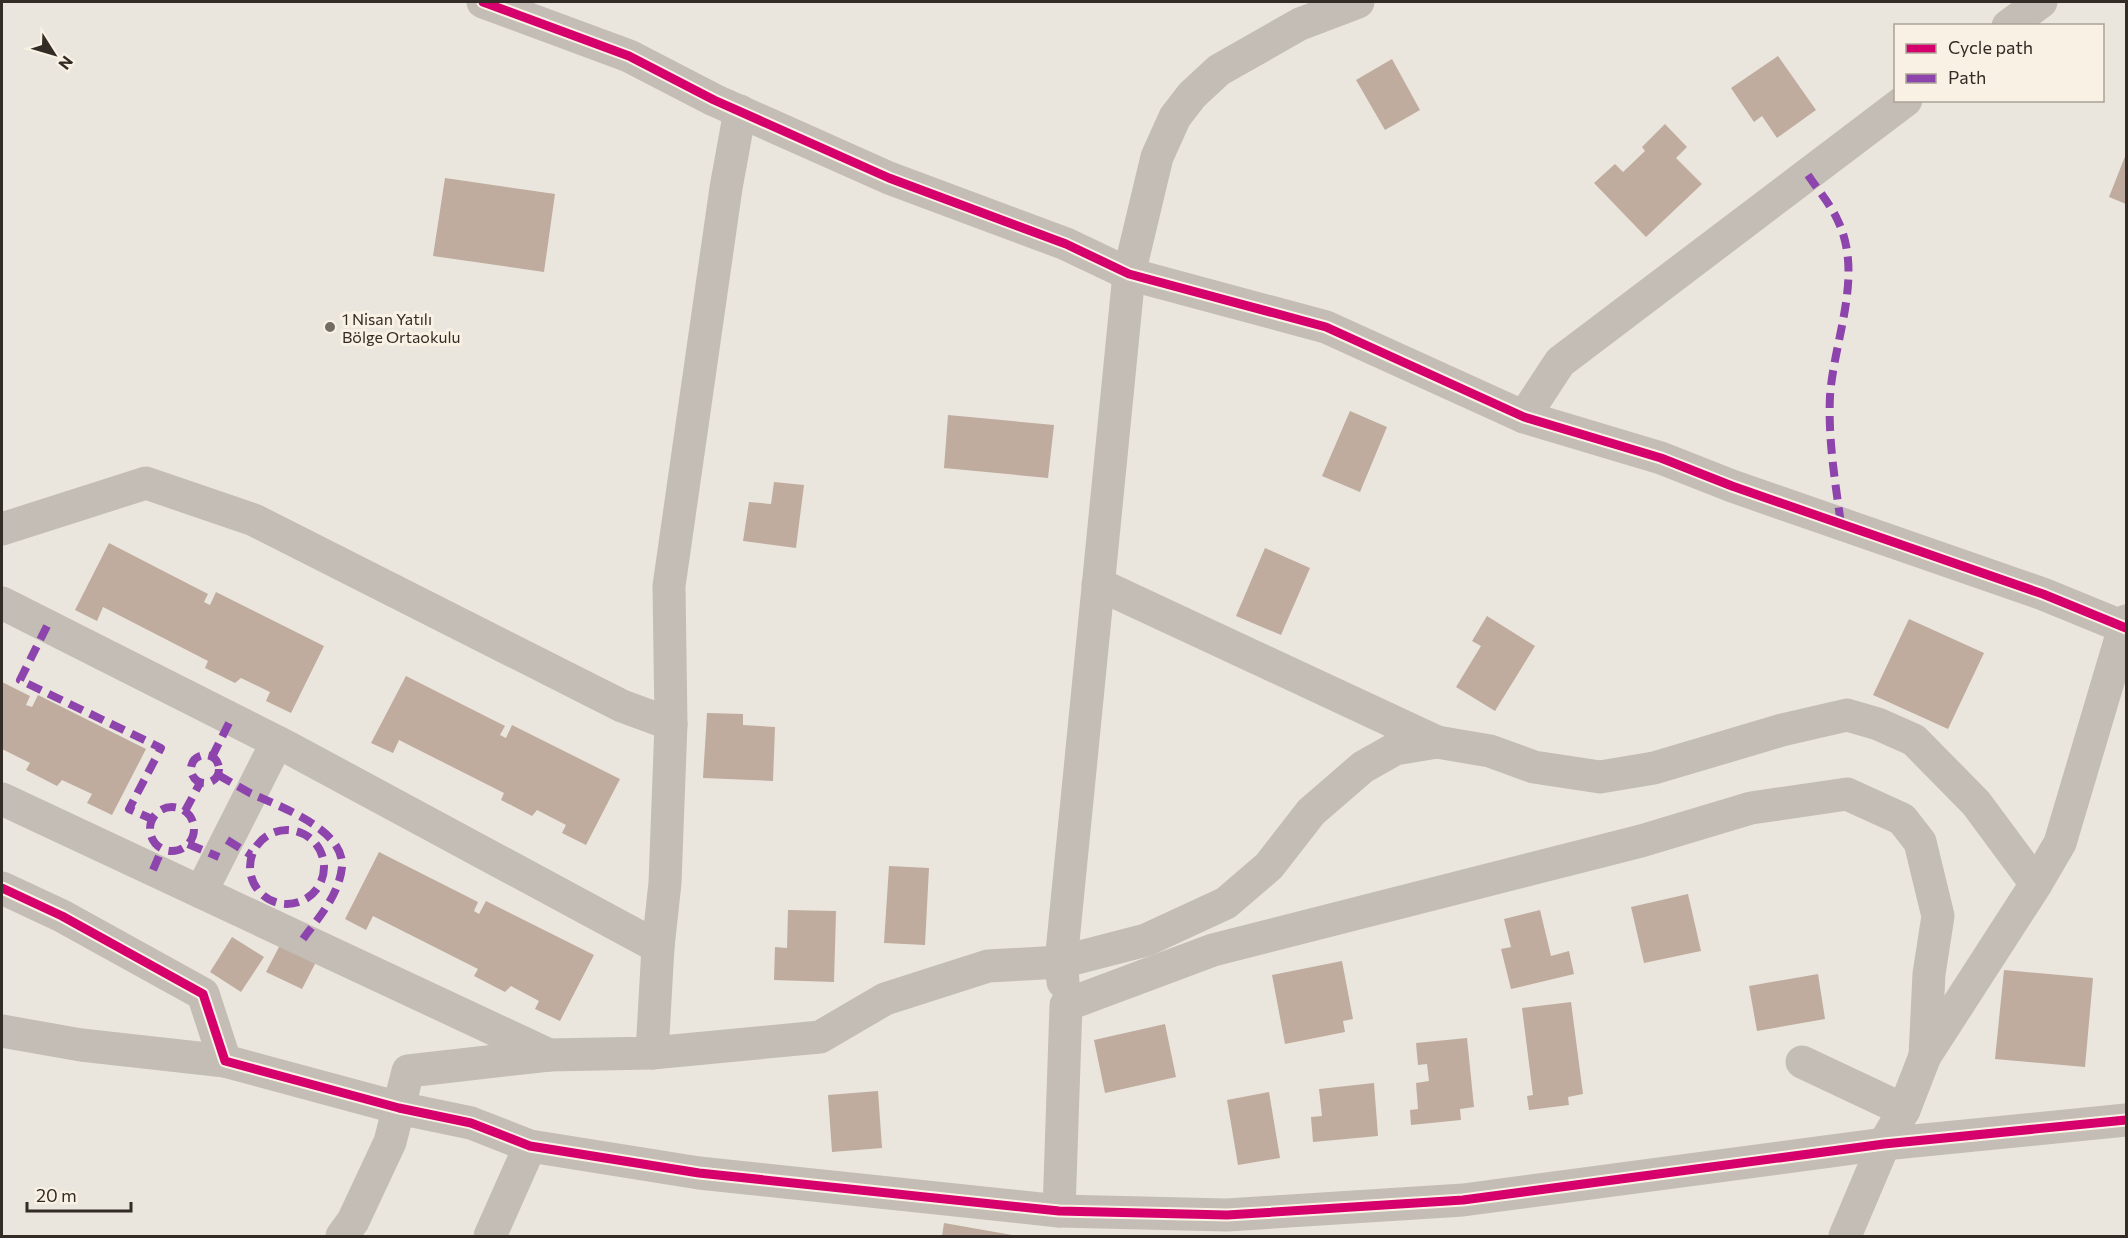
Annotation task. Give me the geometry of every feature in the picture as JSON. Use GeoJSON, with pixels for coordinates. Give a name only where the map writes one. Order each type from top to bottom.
{"type":"FeatureCollection","features":[{"type":"Feature","properties":{"kind":"street"},"geometry":{"type":"LineString","coordinates":[[483,2],[629,56],[740,111],[889,178],[1066,244],[1129,274],[1326,327],[1524,417],[1661,458],[1732,486],[2043,594],[2126,626],[2060,843],[1925,1056],[1904,1110],[1884,1144],[1845,1236]]}},
{"type":"Feature","properties":{"kind":"street"},"geometry":{"type":"LineString","coordinates":[[1059,1211],[1066,1005],[1061,962],[1129,274],[1157,157],[1175,117],[1192,95],[1219,70],[1290,30],[1358,2]]}},
{"type":"Feature","properties":{"kind":"street"},"geometry":{"type":"LineString","coordinates":[[2011,24],[2041,2]]}},
{"type":"Feature","properties":{"kind":"street"},"geometry":{"type":"LineString","coordinates":[[1524,417],[1560,362],[1903,102]]}},
{"type":"Feature","properties":{"kind":"street"},"geometry":{"type":"LineString","coordinates":[[652,1053],[658,947],[665,883],[671,724],[669,586],[726,188],[740,111]]}},
{"type":"Feature","properties":{"kind":"street"},"geometry":{"type":"LineString","coordinates":[[2,530],[146,483],[254,520],[622,705],[671,724]]}},
{"type":"Feature","properties":{"kind":"street"},"geometry":{"type":"LineString","coordinates":[[1098,584],[1437,742],[1490,752],[1534,767],[1600,777],[1654,768],[1782,730],[1847,715],[1878,724],[1914,740],[1976,803],[2036,884]]}},
{"type":"Feature","properties":{"kind":"street"},"geometry":{"type":"LineString","coordinates":[[2,603],[277,742],[658,947]]}},
{"type":"Feature","properties":{"kind":"street"},"geometry":{"type":"LineString","coordinates":[[201,892],[277,742]]}},
{"type":"Feature","properties":{"kind":"street"},"geometry":{"type":"LineString","coordinates":[[342,1236],[353,1221],[390,1142],[408,1071],[549,1055],[652,1053],[820,1037],[885,999],[988,966],[1061,962],[1146,940],[1226,903],[1269,866],[1311,812],[1363,767],[1395,749],[1437,742]]}},
{"type":"Feature","properties":{"kind":"street"},"geometry":{"type":"LineString","coordinates":[[1066,1005],[1213,950],[1641,841],[1751,808],[1847,794],[1902,819],[1920,842],[1938,916],[1929,974],[1925,1056]]}},
{"type":"Feature","properties":{"kind":"street"},"geometry":{"type":"LineString","coordinates":[[2,799],[549,1055]]}},
{"type":"Feature","properties":{"kind":"street"},"geometry":{"type":"LineString","coordinates":[[2,888],[62,916],[203,994],[225,1061]]}},
{"type":"Feature","properties":{"kind":"street"},"geometry":{"type":"LineString","coordinates":[[2,1031],[81,1045],[225,1061],[399,1108],[471,1123],[530,1146],[699,1173],[1059,1211],[1227,1215],[1463,1200],[1884,1144],[2127,1120]]}},
{"type":"Feature","properties":{"kind":"street"},"geometry":{"type":"LineString","coordinates":[[1802,1062],[1904,1110]]}},
{"type":"Feature","properties":{"kind":"street"},"geometry":{"type":"LineString","coordinates":[[490,1236],[530,1146]]}},
{"type":"Feature","properties":{"kind":"building"},"geometry":{"type":"Polygon","coordinates":[[[1778,56],[1816,110],[1777,138],[1762,116],[1754,122],[1731,88],[1778,56]]]}},
{"type":"Feature","properties":{"kind":"building"},"geometry":{"type":"Polygon","coordinates":[[[1392,59],[1420,110],[1385,130],[1356,80],[1392,59]]]}},
{"type":"Feature","properties":{"kind":"building"},"geometry":{"type":"Polygon","coordinates":[[[1665,124],[1687,147],[1676,158],[1702,184],[1646,237],[1594,183],[1615,164],[1623,172],[1645,151],[1642,147],[1665,124]]]}},
{"type":"Feature","properties":{"kind":"building"},"geometry":{"type":"Polygon","coordinates":[[[2126,154],[2126,204],[2109,197],[2126,154]]]}},
{"type":"Feature","properties":{"kind":"building"},"geometry":{"type":"Polygon","coordinates":[[[445,178],[555,194],[544,272],[433,256],[445,178]]]}},
{"type":"Feature","properties":{"kind":"building"},"geometry":{"type":"Polygon","coordinates":[[[1350,411],[1387,427],[1360,492],[1322,476],[1350,411]]]}},
{"type":"Feature","properties":{"kind":"building"},"geometry":{"type":"Polygon","coordinates":[[[948,415],[1054,425],[1048,478],[944,468],[948,415]]]}},
{"type":"Feature","properties":{"kind":"building"},"geometry":{"type":"Polygon","coordinates":[[[774,482],[804,485],[796,548],[743,541],[749,502],[771,504],[774,482]]]}},
{"type":"Feature","properties":{"kind":"building"},"geometry":{"type":"Polygon","coordinates":[[[109,543],[208,594],[204,602],[210,605],[216,592],[324,646],[291,713],[266,701],[270,692],[241,678],[235,683],[205,668],[208,661],[103,607],[97,621],[75,610],[109,543]]]}},
{"type":"Feature","properties":{"kind":"building"},"geometry":{"type":"Polygon","coordinates":[[[1265,548],[1310,568],[1281,635],[1236,616],[1265,548]]]}},
{"type":"Feature","properties":{"kind":"building"},"geometry":{"type":"Polygon","coordinates":[[[1487,616],[1535,646],[1495,711],[1456,687],[1481,646],[1472,641],[1487,616]]]}},
{"type":"Feature","properties":{"kind":"building"},"geometry":{"type":"Polygon","coordinates":[[[1909,619],[1984,653],[1948,729],[1873,695],[1909,619]]]}},
{"type":"Feature","properties":{"kind":"building"},"geometry":{"type":"Polygon","coordinates":[[[406,676],[505,726],[500,735],[506,738],[512,725],[620,779],[586,845],[562,833],[566,825],[537,810],[532,816],[501,800],[504,793],[399,740],[393,753],[371,743],[406,676]]]}},
{"type":"Feature","properties":{"kind":"building"},"geometry":{"type":"Polygon","coordinates":[[[2,682],[30,696],[26,705],[32,707],[38,695],[146,749],[112,815],[87,803],[92,794],[62,780],[57,786],[26,770],[30,763],[2,749],[2,682]]]}},
{"type":"Feature","properties":{"kind":"building"},"geometry":{"type":"Polygon","coordinates":[[[707,713],[743,714],[743,725],[775,727],[773,781],[703,778],[707,713]]]}},
{"type":"Feature","properties":{"kind":"building"},"geometry":{"type":"Polygon","coordinates":[[[379,852],[478,902],[474,911],[479,914],[486,901],[594,955],[560,1021],[535,1009],[539,1001],[511,986],[505,992],[474,976],[478,969],[373,916],[366,930],[345,919],[379,852]]]}},
{"type":"Feature","properties":{"kind":"building"},"geometry":{"type":"Polygon","coordinates":[[[889,866],[929,868],[925,945],[884,943],[889,866]]]}},
{"type":"Feature","properties":{"kind":"building"},"geometry":{"type":"Polygon","coordinates":[[[1688,894],[1701,951],[1644,963],[1631,907],[1688,894]]]}},
{"type":"Feature","properties":{"kind":"building"},"geometry":{"type":"Polygon","coordinates":[[[788,910],[836,911],[834,982],[774,980],[775,947],[787,948],[788,910]]]}},
{"type":"Feature","properties":{"kind":"building"},"geometry":{"type":"Polygon","coordinates":[[[1540,910],[1551,956],[1569,951],[1574,974],[1511,989],[1501,949],[1511,947],[1504,919],[1540,910]]]}},
{"type":"Feature","properties":{"kind":"building"},"geometry":{"type":"Polygon","coordinates":[[[232,937],[264,957],[241,992],[210,972],[232,937]]]}},
{"type":"Feature","properties":{"kind":"building"},"geometry":{"type":"Polygon","coordinates":[[[280,945],[316,962],[302,989],[266,972],[280,945]]]}},
{"type":"Feature","properties":{"kind":"building"},"geometry":{"type":"Polygon","coordinates":[[[1342,961],[1353,1019],[1343,1021],[1345,1032],[1285,1044],[1272,975],[1342,961]]]}},
{"type":"Feature","properties":{"kind":"building"},"geometry":{"type":"Polygon","coordinates":[[[2004,970],[2093,978],[2085,1067],[1995,1059],[2004,970]]]}},
{"type":"Feature","properties":{"kind":"building"},"geometry":{"type":"Polygon","coordinates":[[[1818,974],[1825,1019],[1757,1031],[1749,986],[1818,974]]]}},
{"type":"Feature","properties":{"kind":"building"},"geometry":{"type":"Polygon","coordinates":[[[1571,1002],[1583,1094],[1568,1097],[1569,1105],[1529,1110],[1527,1096],[1533,1095],[1522,1008],[1571,1002]]]}},
{"type":"Feature","properties":{"kind":"building"},"geometry":{"type":"Polygon","coordinates":[[[1165,1024],[1176,1077],[1105,1093],[1094,1040],[1165,1024]]]}},
{"type":"Feature","properties":{"kind":"building"},"geometry":{"type":"Polygon","coordinates":[[[1467,1038],[1474,1107],[1460,1109],[1461,1120],[1411,1125],[1410,1110],[1418,1109],[1416,1083],[1429,1081],[1427,1064],[1418,1065],[1416,1043],[1467,1038]]]}},
{"type":"Feature","properties":{"kind":"building"},"geometry":{"type":"Polygon","coordinates":[[[1374,1083],[1378,1136],[1313,1142],[1311,1117],[1322,1116],[1319,1089],[1374,1083]]]}},
{"type":"Feature","properties":{"kind":"building"},"geometry":{"type":"Polygon","coordinates":[[[878,1091],[882,1148],[832,1152],[828,1095],[878,1091]]]}},
{"type":"Feature","properties":{"kind":"building"},"geometry":{"type":"Polygon","coordinates":[[[1269,1092],[1280,1158],[1238,1165],[1227,1100],[1269,1092]]]}},
{"type":"Feature","properties":{"kind":"building"},"geometry":{"type":"Polygon","coordinates":[[[944,1223],[1012,1235],[1012,1236],[942,1236],[944,1223]]]}},
{"type":"Feature","properties":{"kind":"marked path"},"geometry":{"type":"LineString","coordinates":[[1808,175],[1838,221],[1845,242],[1848,264],[1848,286],[1830,396],[1831,444],[1841,524]]}},
{"type":"Feature","properties":{"kind":"marked path"},"geometry":{"type":"LineString","coordinates":[[47,626],[20,680],[161,748],[129,809],[152,819]]}},
{"type":"Feature","properties":{"kind":"marked path"},"geometry":{"type":"LineString","coordinates":[[212,757],[231,719]]}},
{"type":"Feature","properties":{"kind":"marked path"},"geometry":{"type":"LineString","coordinates":[[205,755],[215,759],[219,769],[215,779],[205,783],[195,779],[191,769],[195,759],[205,755]]}},
{"type":"Feature","properties":{"kind":"marked path"},"geometry":{"type":"LineString","coordinates":[[218,775],[308,821],[322,830],[333,841],[340,853],[342,867],[337,887],[303,939]]}},
{"type":"Feature","properties":{"kind":"marked path"},"geometry":{"type":"LineString","coordinates":[[185,811],[200,783]]}},
{"type":"Feature","properties":{"kind":"marked path"},"geometry":{"type":"LineString","coordinates":[[172,807],[188,813],[194,829],[188,845],[172,851],[156,845],[150,829],[156,813],[172,807]]}},
{"type":"Feature","properties":{"kind":"marked path"},"geometry":{"type":"LineString","coordinates":[[287,830],[308,836],[318,846],[324,867],[318,888],[308,898],[287,904],[266,898],[256,888],[250,867],[256,846],[266,836],[287,830]]}},
{"type":"Feature","properties":{"kind":"marked path"},"geometry":{"type":"LineString","coordinates":[[227,840],[251,855]]}},
{"type":"Feature","properties":{"kind":"marked path"},"geometry":{"type":"LineString","coordinates":[[188,844],[219,857]]}},
{"type":"Feature","properties":{"kind":"marked path"},"geometry":{"type":"LineString","coordinates":[[153,870],[162,849]]}},
{"type":"Feature","properties":{"kind":"cycle path"},"geometry":{"type":"LineString","coordinates":[[483,2],[629,56],[714,100],[889,178],[1066,244],[1129,274],[1326,327],[1524,417],[1661,458],[1732,486],[2043,594],[2126,628]]}},
{"type":"Feature","properties":{"kind":"cycle path"},"geometry":{"type":"LineString","coordinates":[[2,888],[62,916],[203,994],[225,1061],[399,1108],[471,1123],[530,1146],[699,1173],[1059,1211],[1227,1215],[1463,1200],[1884,1144],[2126,1120]]}},
{"type":"Feature","properties":{"kind":"place","name":"1 Nisan Yatılı Bölge Ortaokulu"},"geometry":{"type":"Point","coordinates":[330,327]}}]}
